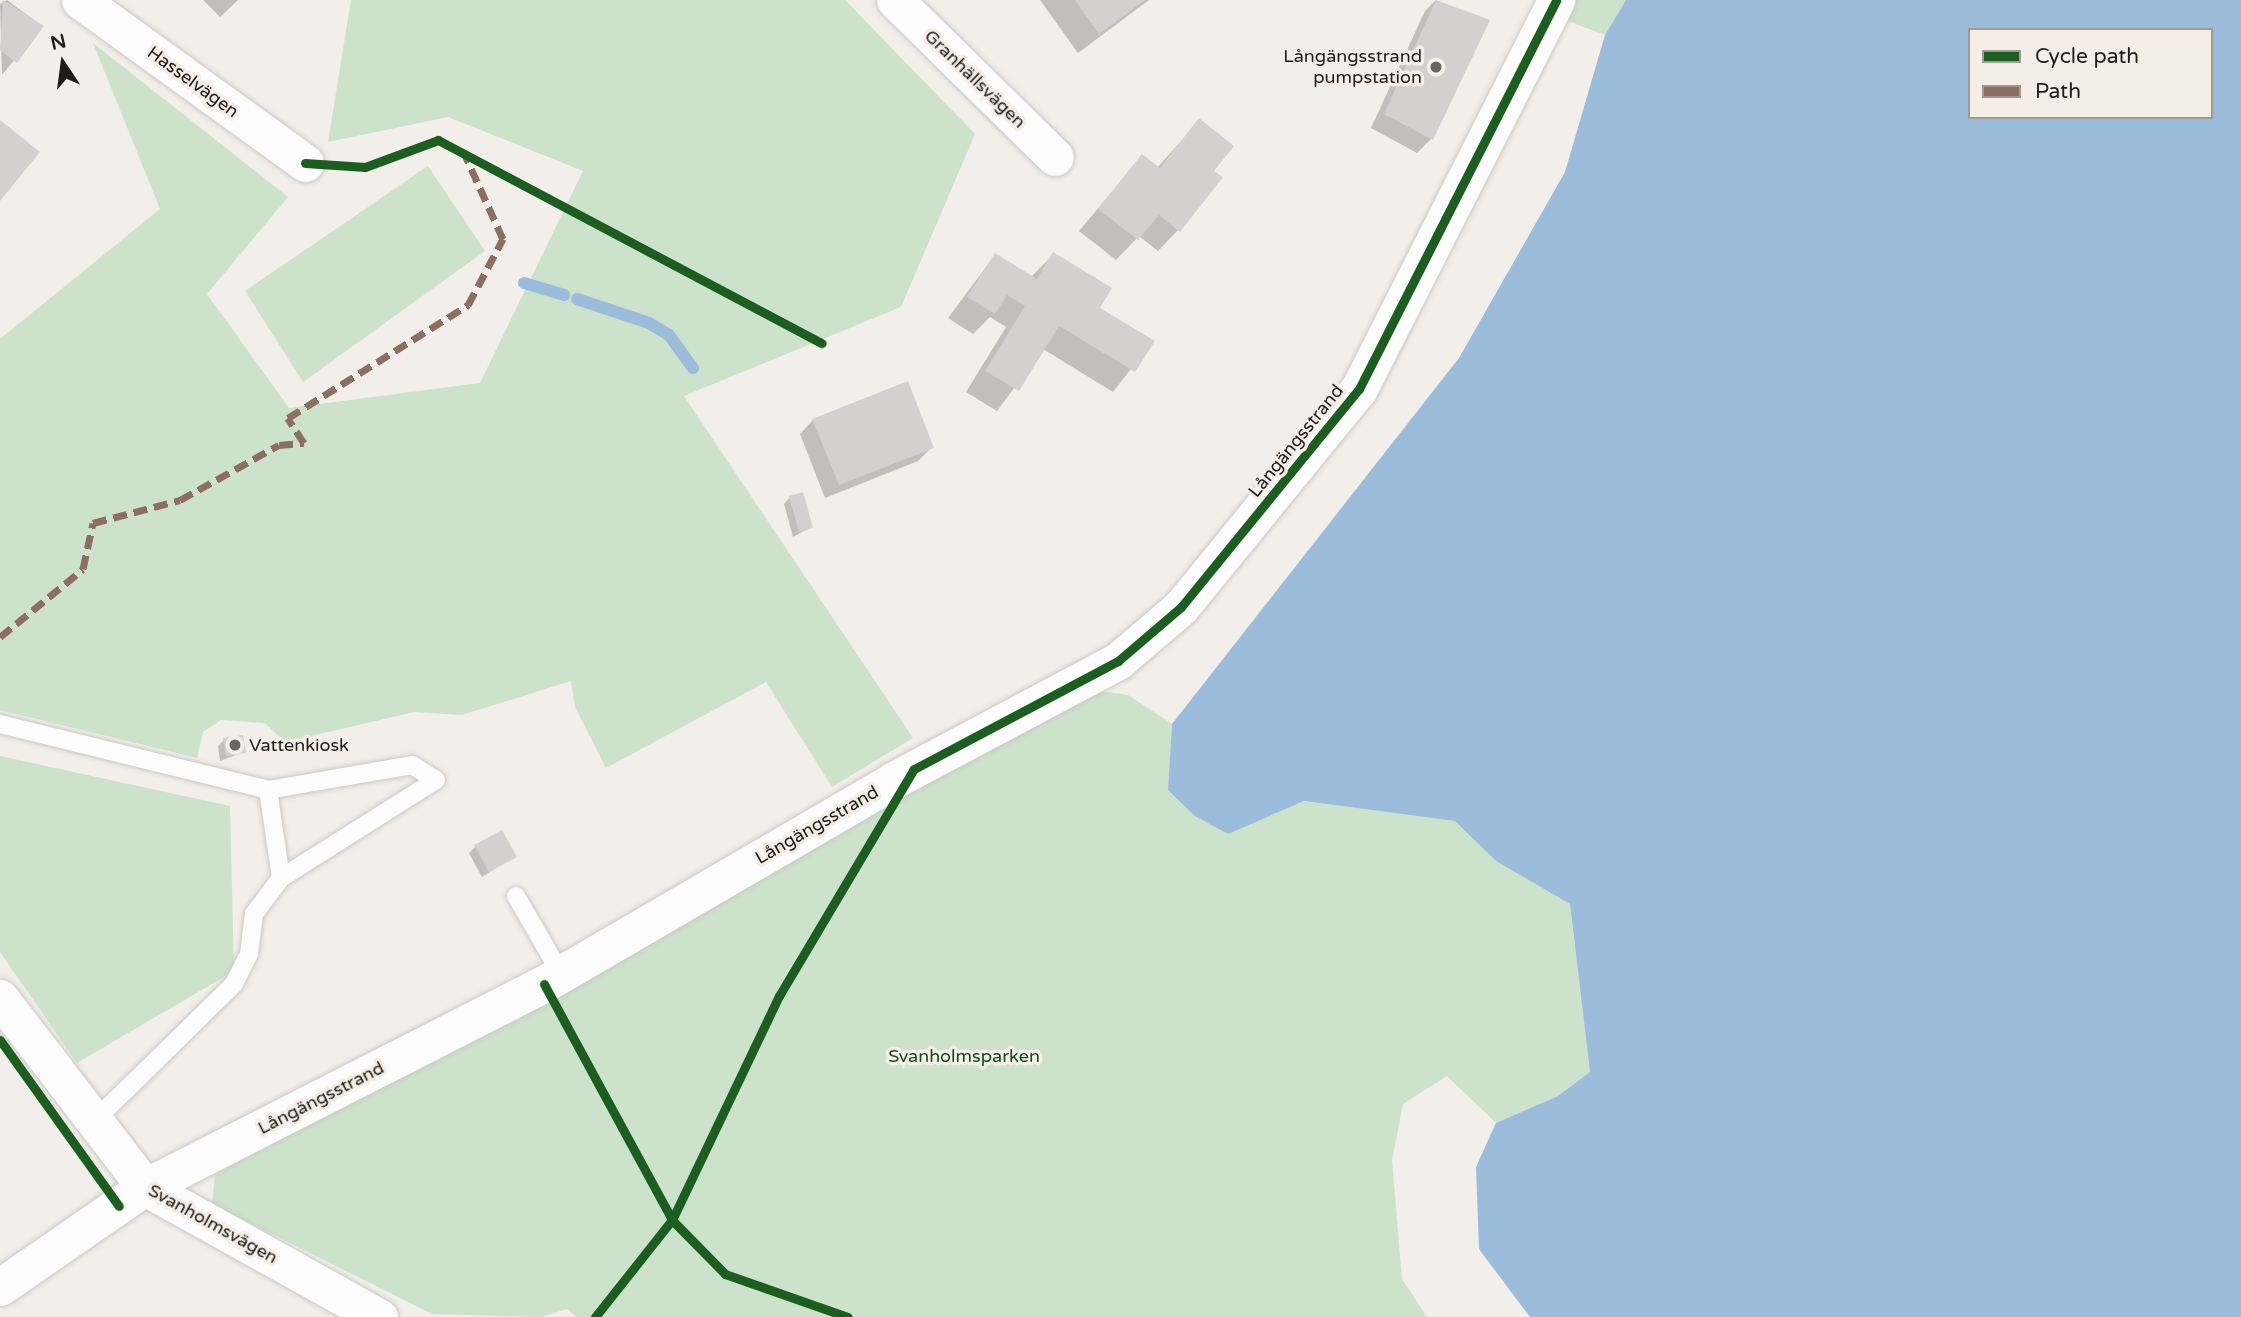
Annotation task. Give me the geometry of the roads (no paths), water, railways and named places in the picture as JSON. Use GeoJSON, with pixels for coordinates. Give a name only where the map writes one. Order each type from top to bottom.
{"type":"FeatureCollection","features":[{"type":"Feature","properties":{"kind":"street","name":"Hasselvägen"},"geometry":{"type":"LineString","coordinates":[[80,0],[305,163]]}},
{"type":"Feature","properties":{"kind":"street","name":"Granhällsvägen"},"geometry":{"type":"LineString","coordinates":[[895,0],[1055,157]]}},
{"type":"Feature","properties":{"kind":"street","name":"Långängsstrand"},"geometry":{"type":"LineString","coordinates":[[0,1287],[145,1187],[561,974],[904,775],[1118,661],[1181,607],[1359,388],[1556,0]]}},
{"type":"Feature","properties":{"kind":"street","name":"Svanholmsvägen"},"geometry":{"type":"LineString","coordinates":[[0,998],[92,1123],[145,1187],[379,1317]]}},
{"type":"Feature","properties":{"kind":"lane"},"geometry":{"type":"LineString","coordinates":[[0,724],[268,790],[412,765],[436,780],[281,878],[254,914],[249,954],[234,984],[92,1123]]}},
{"type":"Feature","properties":{"kind":"lane"},"geometry":{"type":"LineString","coordinates":[[268,790],[281,878]]}},
{"type":"Feature","properties":{"kind":"lane"},"geometry":{"type":"LineString","coordinates":[[516,896],[561,974]]}},
{"type":"Feature","properties":{"kind":"water"},"geometry":{"type":"Polygon","coordinates":[[[1626,0],[2241,0],[2241,1317],[1530,1317],[1479,1249],[1476,1167],[1496,1123],[1558,1096],[1590,1072],[1570,904],[1496,861],[1455,821],[1304,801],[1228,834],[1195,816],[1168,790],[1172,724],[1459,358],[1565,172],[1605,35],[1626,0]]]}},
{"type":"Feature","properties":{"kind":"waterway"},"geometry":{"type":"LineString","coordinates":[[524,283],[564,295]]}},
{"type":"Feature","properties":{"kind":"waterway"},"geometry":{"type":"LineString","coordinates":[[577,299],[649,323],[669,335],[693,368]]}},
{"type":"Feature","properties":{"kind":"place","name":"Långängsstrand pumpstation"},"geometry":{"type":"Point","coordinates":[1436,67]}},
{"type":"Feature","properties":{"kind":"place","name":"Vattenkiosk"},"geometry":{"type":"Point","coordinates":[235,745]}},
{"type":"Feature","properties":{"kind":"park label","name":"Svanholmsparken"},"geometry":{"type":"Point","coordinates":[964,1056]}}]}
